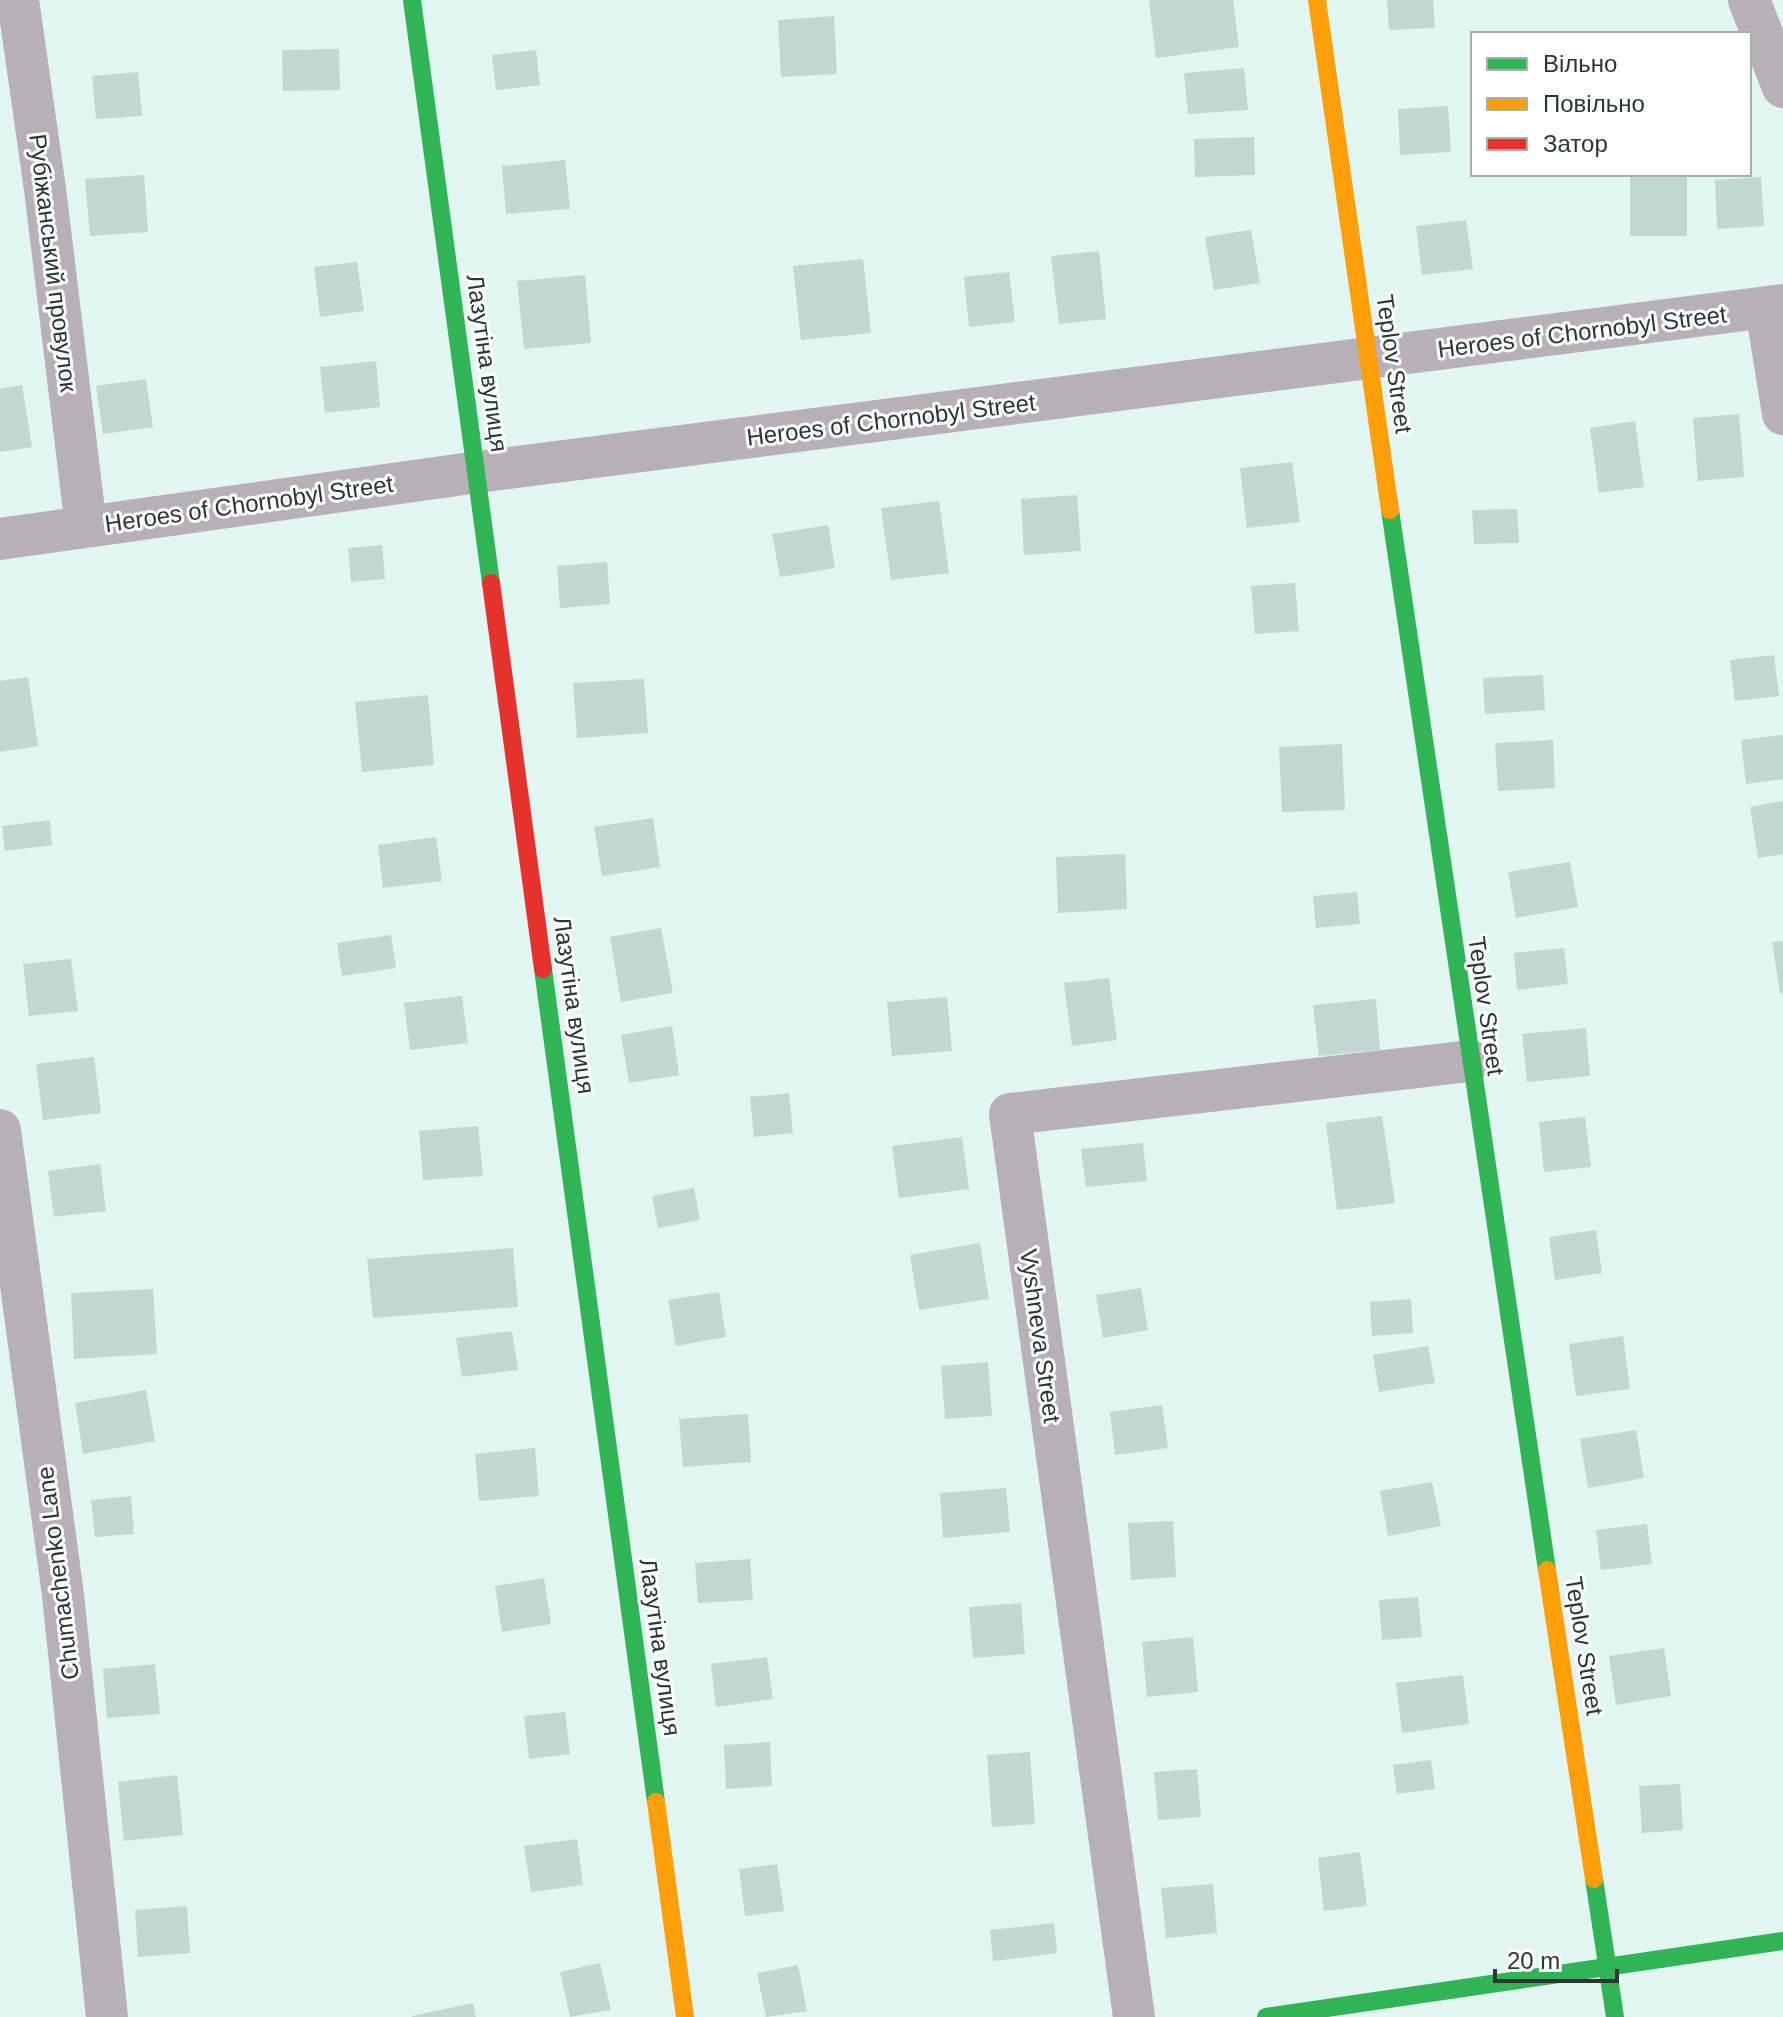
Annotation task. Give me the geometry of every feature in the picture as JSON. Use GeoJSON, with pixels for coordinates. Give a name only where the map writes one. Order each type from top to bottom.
{"type":"FeatureCollection","features":[{"type":"Feature","properties":{"kind":"street","name":"Рубіжанський провулок"},"geometry":{"type":"LineString","coordinates":[[18,0],[45,189],[86,527]]}},
{"type":"Feature","properties":{"kind":"street","name":"Лазутіна вулиця"},"geometry":{"type":"LineString","coordinates":[[412,0],[685,2017]]}},
{"type":"Feature","properties":{"kind":"street","name":"Teplov Street"},"geometry":{"type":"LineString","coordinates":[[1317,0],[1470,1061],[1615,2017]]}},
{"type":"Feature","properties":{"kind":"street"},"geometry":{"type":"LineString","coordinates":[[1749,0],[1783,87]]}},
{"type":"Feature","properties":{"kind":"street","name":"Heroes of Chornobyl Street"},"geometry":{"type":"LineString","coordinates":[[0,539],[478,472],[1775,306]]}},
{"type":"Feature","properties":{"kind":"street"},"geometry":{"type":"LineString","coordinates":[[1775,306],[1783,414]]}},
{"type":"Feature","properties":{"kind":"street","name":"Vyshneva Street"},"geometry":{"type":"LineString","coordinates":[[1134,2017],[1010,1114],[1470,1061]]}},
{"type":"Feature","properties":{"kind":"street","name":"Chumachenko Lane"},"geometry":{"type":"LineString","coordinates":[[0,1130],[63,1595],[107,2017]]}},
{"type":"Feature","properties":{"kind":"street"},"geometry":{"type":"LineString","coordinates":[[1266,2017],[1783,1941]]}},
{"type":"Feature","properties":{"kind":"building"},"geometry":{"type":"Polygon","coordinates":[[[1149,0],[1233,0],[1239,47],[1156,58],[1149,0]]]}},
{"type":"Feature","properties":{"kind":"building"},"geometry":{"type":"Polygon","coordinates":[[[1387,0],[1433,0],[1435,28],[1389,30],[1387,0]]]}},
{"type":"Feature","properties":{"kind":"building"},"geometry":{"type":"Polygon","coordinates":[[[834,16],[837,74],[781,77],[778,20],[834,16]]]}},
{"type":"Feature","properties":{"kind":"building"},"geometry":{"type":"Polygon","coordinates":[[[339,49],[340,90],[283,91],[282,50],[339,49]]]}},
{"type":"Feature","properties":{"kind":"building"},"geometry":{"type":"Polygon","coordinates":[[[536,50],[540,85],[496,90],[492,55],[536,50]]]}},
{"type":"Feature","properties":{"kind":"building"},"geometry":{"type":"Polygon","coordinates":[[[1244,68],[1248,110],[1188,114],[1184,73],[1244,68]]]}},
{"type":"Feature","properties":{"kind":"building"},"geometry":{"type":"Polygon","coordinates":[[[138,72],[142,116],[96,119],[92,76],[138,72]]]}},
{"type":"Feature","properties":{"kind":"building"},"geometry":{"type":"Polygon","coordinates":[[[1448,106],[1451,152],[1400,155],[1398,109],[1448,106]]]}},
{"type":"Feature","properties":{"kind":"building"},"geometry":{"type":"Polygon","coordinates":[[[1254,137],[1255,175],[1195,177],[1194,139],[1254,137]]]}},
{"type":"Feature","properties":{"kind":"building"},"geometry":{"type":"Polygon","coordinates":[[[565,160],[570,209],[506,214],[502,166],[565,160]]]}},
{"type":"Feature","properties":{"kind":"building"},"geometry":{"type":"Polygon","coordinates":[[[144,175],[148,232],[90,236],[85,179],[144,175]]]}},
{"type":"Feature","properties":{"kind":"building"},"geometry":{"type":"Polygon","coordinates":[[[1630,176],[1687,176],[1687,236],[1630,236],[1630,176]]]}},
{"type":"Feature","properties":{"kind":"building"},"geometry":{"type":"Polygon","coordinates":[[[1761,177],[1764,226],[1717,229],[1715,180],[1761,177]]]}},
{"type":"Feature","properties":{"kind":"building"},"geometry":{"type":"Polygon","coordinates":[[[1466,220],[1473,269],[1422,275],[1416,226],[1466,220]]]}},
{"type":"Feature","properties":{"kind":"building"},"geometry":{"type":"Polygon","coordinates":[[[1251,230],[1260,283],[1214,290],[1205,237],[1251,230]]]}},
{"type":"Feature","properties":{"kind":"building"},"geometry":{"type":"Polygon","coordinates":[[[1099,251],[1106,319],[1059,324],[1051,256],[1099,251]]]}},
{"type":"Feature","properties":{"kind":"building"},"geometry":{"type":"Polygon","coordinates":[[[863,259],[871,333],[801,340],[793,266],[863,259]]]}},
{"type":"Feature","properties":{"kind":"building"},"geometry":{"type":"Polygon","coordinates":[[[357,262],[364,311],[320,317],[314,267],[357,262]]]}},
{"type":"Feature","properties":{"kind":"building"},"geometry":{"type":"Polygon","coordinates":[[[1009,272],[1015,322],[969,327],[964,277],[1009,272]]]}},
{"type":"Feature","properties":{"kind":"building"},"geometry":{"type":"Polygon","coordinates":[[[585,275],[591,343],[524,349],[517,281],[585,275]]]}},
{"type":"Feature","properties":{"kind":"building"},"geometry":{"type":"Polygon","coordinates":[[[376,361],[380,407],[325,413],[320,367],[376,361]]]}},
{"type":"Feature","properties":{"kind":"building"},"geometry":{"type":"Polygon","coordinates":[[[146,379],[153,427],[103,434],[96,386],[146,379]]]}},
{"type":"Feature","properties":{"kind":"building"},"geometry":{"type":"Polygon","coordinates":[[[22,385],[32,447],[0,452],[0,389],[22,385]]]}},
{"type":"Feature","properties":{"kind":"building"},"geometry":{"type":"Polygon","coordinates":[[[1739,414],[1744,477],[1698,481],[1693,418],[1739,414]]]}},
{"type":"Feature","properties":{"kind":"building"},"geometry":{"type":"Polygon","coordinates":[[[1635,421],[1644,487],[1599,493],[1590,428],[1635,421]]]}},
{"type":"Feature","properties":{"kind":"building"},"geometry":{"type":"Polygon","coordinates":[[[1292,462],[1300,522],[1247,528],[1240,468],[1292,462]]]}},
{"type":"Feature","properties":{"kind":"building"},"geometry":{"type":"Polygon","coordinates":[[[1077,495],[1081,551],[1024,555],[1021,499],[1077,495]]]}},
{"type":"Feature","properties":{"kind":"building"},"geometry":{"type":"Polygon","coordinates":[[[939,501],[949,573],[891,580],[881,508],[939,501]]]}},
{"type":"Feature","properties":{"kind":"building"},"geometry":{"type":"Polygon","coordinates":[[[1517,509],[1519,543],[1474,544],[1472,510],[1517,509]]]}},
{"type":"Feature","properties":{"kind":"building"},"geometry":{"type":"Polygon","coordinates":[[[828,525],[835,568],[780,577],[772,534],[828,525]]]}},
{"type":"Feature","properties":{"kind":"building"},"geometry":{"type":"Polygon","coordinates":[[[382,545],[385,579],[351,582],[348,548],[382,545]]]}},
{"type":"Feature","properties":{"kind":"building"},"geometry":{"type":"Polygon","coordinates":[[[607,562],[610,604],[560,608],[557,566],[607,562]]]}},
{"type":"Feature","properties":{"kind":"building"},"geometry":{"type":"Polygon","coordinates":[[[1295,583],[1299,631],[1255,634],[1251,586],[1295,583]]]}},
{"type":"Feature","properties":{"kind":"building"},"geometry":{"type":"Polygon","coordinates":[[[1774,655],[1779,696],[1735,701],[1730,660],[1774,655]]]}},
{"type":"Feature","properties":{"kind":"building"},"geometry":{"type":"Polygon","coordinates":[[[1543,675],[1545,710],[1485,714],[1483,678],[1543,675]]]}},
{"type":"Feature","properties":{"kind":"building"},"geometry":{"type":"Polygon","coordinates":[[[28,677],[38,746],[0,752],[0,681],[28,677]]]}},
{"type":"Feature","properties":{"kind":"building"},"geometry":{"type":"Polygon","coordinates":[[[644,679],[648,733],[577,738],[573,683],[644,679]]]}},
{"type":"Feature","properties":{"kind":"building"},"geometry":{"type":"Polygon","coordinates":[[[428,695],[434,765],[362,772],[355,702],[428,695]]]}},
{"type":"Feature","properties":{"kind":"building"},"geometry":{"type":"Polygon","coordinates":[[[1783,735],[1783,779],[1746,784],[1741,740],[1783,735]]]}},
{"type":"Feature","properties":{"kind":"building"},"geometry":{"type":"Polygon","coordinates":[[[1553,740],[1555,788],[1498,791],[1495,743],[1553,740]]]}},
{"type":"Feature","properties":{"kind":"building"},"geometry":{"type":"Polygon","coordinates":[[[1342,744],[1345,810],[1282,812],[1279,747],[1342,744]]]}},
{"type":"Feature","properties":{"kind":"building"},"geometry":{"type":"Polygon","coordinates":[[[1783,801],[1783,854],[1758,858],[1750,807],[1783,801]]]}},
{"type":"Feature","properties":{"kind":"building"},"geometry":{"type":"Polygon","coordinates":[[[653,818],[660,867],[602,876],[594,827],[653,818]]]}},
{"type":"Feature","properties":{"kind":"building"},"geometry":{"type":"Polygon","coordinates":[[[50,820],[52,845],[5,851],[2,826],[50,820]]]}},
{"type":"Feature","properties":{"kind":"building"},"geometry":{"type":"Polygon","coordinates":[[[436,837],[442,881],[383,888],[378,845],[436,837]]]}},
{"type":"Feature","properties":{"kind":"building"},"geometry":{"type":"Polygon","coordinates":[[[1125,854],[1127,909],[1058,913],[1056,857],[1125,854]]]}},
{"type":"Feature","properties":{"kind":"building"},"geometry":{"type":"Polygon","coordinates":[[[1570,862],[1578,907],[1516,918],[1508,872],[1570,862]]]}},
{"type":"Feature","properties":{"kind":"building"},"geometry":{"type":"Polygon","coordinates":[[[1357,892],[1360,924],[1316,928],[1313,896],[1357,892]]]}},
{"type":"Feature","properties":{"kind":"building"},"geometry":{"type":"Polygon","coordinates":[[[661,928],[673,993],[621,1002],[610,937],[661,928]]]}},
{"type":"Feature","properties":{"kind":"building"},"geometry":{"type":"Polygon","coordinates":[[[391,935],[396,968],[342,976],[337,943],[391,935]]]}},
{"type":"Feature","properties":{"kind":"building"},"geometry":{"type":"Polygon","coordinates":[[[1783,941],[1783,993],[1780,993],[1772,942],[1783,941]]]}},
{"type":"Feature","properties":{"kind":"building"},"geometry":{"type":"Polygon","coordinates":[[[1564,948],[1568,984],[1517,990],[1514,953],[1564,948]]]}},
{"type":"Feature","properties":{"kind":"building"},"geometry":{"type":"Polygon","coordinates":[[[71,959],[78,1011],[29,1016],[23,964],[71,959]]]}},
{"type":"Feature","properties":{"kind":"building"},"geometry":{"type":"Polygon","coordinates":[[[1109,978],[1117,1040],[1072,1046],[1064,983],[1109,978]]]}},
{"type":"Feature","properties":{"kind":"building"},"geometry":{"type":"Polygon","coordinates":[[[462,996],[468,1043],[410,1050],[404,1003],[462,996]]]}},
{"type":"Feature","properties":{"kind":"building"},"geometry":{"type":"Polygon","coordinates":[[[947,997],[952,1051],[892,1056],[887,1002],[947,997]]]}},
{"type":"Feature","properties":{"kind":"building"},"geometry":{"type":"Polygon","coordinates":[[[1376,999],[1380,1050],[1319,1056],[1313,1005],[1376,999]]]}},
{"type":"Feature","properties":{"kind":"building"},"geometry":{"type":"Polygon","coordinates":[[[672,1026],[679,1075],[629,1083],[621,1035],[672,1026]]]}},
{"type":"Feature","properties":{"kind":"building"},"geometry":{"type":"Polygon","coordinates":[[[1586,1028],[1590,1076],[1527,1082],[1522,1034],[1586,1028]]]}},
{"type":"Feature","properties":{"kind":"building"},"geometry":{"type":"Polygon","coordinates":[[[94,1057],[101,1113],[43,1120],[36,1064],[94,1057]]]}},
{"type":"Feature","properties":{"kind":"building"},"geometry":{"type":"Polygon","coordinates":[[[789,1093],[793,1133],[754,1137],[750,1097],[789,1093]]]}},
{"type":"Feature","properties":{"kind":"building"},"geometry":{"type":"Polygon","coordinates":[[[1382,1116],[1395,1203],[1337,1210],[1326,1123],[1382,1116]]]}},
{"type":"Feature","properties":{"kind":"building"},"geometry":{"type":"Polygon","coordinates":[[[1585,1117],[1591,1167],[1544,1172],[1539,1122],[1585,1117]]]}},
{"type":"Feature","properties":{"kind":"building"},"geometry":{"type":"Polygon","coordinates":[[[478,1126],[483,1176],[423,1180],[419,1131],[478,1126]]]}},
{"type":"Feature","properties":{"kind":"building"},"geometry":{"type":"Polygon","coordinates":[[[962,1137],[969,1189],[899,1198],[892,1146],[962,1137]]]}},
{"type":"Feature","properties":{"kind":"building"},"geometry":{"type":"Polygon","coordinates":[[[1143,1143],[1147,1181],[1086,1187],[1081,1149],[1143,1143]]]}},
{"type":"Feature","properties":{"kind":"building"},"geometry":{"type":"Polygon","coordinates":[[[100,1164],[106,1211],[54,1217],[48,1171],[100,1164]]]}},
{"type":"Feature","properties":{"kind":"building"},"geometry":{"type":"Polygon","coordinates":[[[694,1188],[700,1220],[658,1228],[652,1196],[694,1188]]]}},
{"type":"Feature","properties":{"kind":"building"},"geometry":{"type":"Polygon","coordinates":[[[1596,1230],[1602,1273],[1555,1280],[1549,1237],[1596,1230]]]}},
{"type":"Feature","properties":{"kind":"building"},"geometry":{"type":"Polygon","coordinates":[[[980,1243],[989,1299],[919,1310],[910,1255],[980,1243]]]}},
{"type":"Feature","properties":{"kind":"building"},"geometry":{"type":"Polygon","coordinates":[[[513,1248],[518,1307],[373,1318],[367,1259],[513,1248]]]}},
{"type":"Feature","properties":{"kind":"building"},"geometry":{"type":"Polygon","coordinates":[[[1141,1288],[1148,1330],[1103,1338],[1096,1295],[1141,1288]]]}},
{"type":"Feature","properties":{"kind":"building"},"geometry":{"type":"Polygon","coordinates":[[[153,1289],[157,1354],[74,1359],[71,1293],[153,1289]]]}},
{"type":"Feature","properties":{"kind":"building"},"geometry":{"type":"Polygon","coordinates":[[[719,1292],[726,1337],[676,1346],[668,1300],[719,1292]]]}},
{"type":"Feature","properties":{"kind":"building"},"geometry":{"type":"Polygon","coordinates":[[[1411,1299],[1413,1333],[1372,1336],[1370,1302],[1411,1299]]]}},
{"type":"Feature","properties":{"kind":"building"},"geometry":{"type":"Polygon","coordinates":[[[512,1331],[518,1370],[462,1377],[456,1338],[512,1331]]]}},
{"type":"Feature","properties":{"kind":"building"},"geometry":{"type":"Polygon","coordinates":[[[1623,1336],[1630,1389],[1576,1396],[1569,1344],[1623,1336]]]}},
{"type":"Feature","properties":{"kind":"building"},"geometry":{"type":"Polygon","coordinates":[[[1428,1346],[1435,1383],[1379,1392],[1373,1355],[1428,1346]]]}},
{"type":"Feature","properties":{"kind":"building"},"geometry":{"type":"Polygon","coordinates":[[[988,1362],[992,1416],[945,1419],[941,1366],[988,1362]]]}},
{"type":"Feature","properties":{"kind":"building"},"geometry":{"type":"Polygon","coordinates":[[[146,1390],[155,1441],[83,1454],[75,1403],[146,1390]]]}},
{"type":"Feature","properties":{"kind":"building"},"geometry":{"type":"Polygon","coordinates":[[[1162,1405],[1168,1448],[1115,1455],[1110,1412],[1162,1405]]]}},
{"type":"Feature","properties":{"kind":"building"},"geometry":{"type":"Polygon","coordinates":[[[748,1414],[751,1462],[683,1467],[679,1419],[748,1414]]]}},
{"type":"Feature","properties":{"kind":"building"},"geometry":{"type":"Polygon","coordinates":[[[1636,1430],[1644,1478],[1588,1488],[1580,1439],[1636,1430]]]}},
{"type":"Feature","properties":{"kind":"building"},"geometry":{"type":"Polygon","coordinates":[[[535,1448],[539,1496],[479,1501],[475,1454],[535,1448]]]}},
{"type":"Feature","properties":{"kind":"building"},"geometry":{"type":"Polygon","coordinates":[[[1432,1482],[1441,1526],[1388,1536],[1380,1491],[1432,1482]]]}},
{"type":"Feature","properties":{"kind":"building"},"geometry":{"type":"Polygon","coordinates":[[[1006,1488],[1010,1532],[943,1538],[940,1493],[1006,1488]]]}},
{"type":"Feature","properties":{"kind":"building"},"geometry":{"type":"Polygon","coordinates":[[[131,1496],[134,1534],[95,1537],[91,1500],[131,1496]]]}},
{"type":"Feature","properties":{"kind":"building"},"geometry":{"type":"Polygon","coordinates":[[[1173,1521],[1176,1577],[1131,1580],[1128,1523],[1173,1521]]]}},
{"type":"Feature","properties":{"kind":"building"},"geometry":{"type":"Polygon","coordinates":[[[1647,1524],[1652,1564],[1601,1570],[1596,1530],[1647,1524]]]}},
{"type":"Feature","properties":{"kind":"building"},"geometry":{"type":"Polygon","coordinates":[[[750,1559],[753,1600],[698,1603],[695,1563],[750,1559]]]}},
{"type":"Feature","properties":{"kind":"building"},"geometry":{"type":"Polygon","coordinates":[[[544,1578],[551,1624],[502,1632],[495,1586],[544,1578]]]}},
{"type":"Feature","properties":{"kind":"building"},"geometry":{"type":"Polygon","coordinates":[[[1418,1597],[1422,1637],[1382,1640],[1379,1600],[1418,1597]]]}},
{"type":"Feature","properties":{"kind":"building"},"geometry":{"type":"Polygon","coordinates":[[[1021,1603],[1025,1654],[973,1658],[969,1607],[1021,1603]]]}},
{"type":"Feature","properties":{"kind":"building"},"geometry":{"type":"Polygon","coordinates":[[[1193,1637],[1198,1692],[1147,1697],[1142,1642],[1193,1637]]]}},
{"type":"Feature","properties":{"kind":"building"},"geometry":{"type":"Polygon","coordinates":[[[1664,1648],[1671,1696],[1616,1705],[1609,1656],[1664,1648]]]}},
{"type":"Feature","properties":{"kind":"building"},"geometry":{"type":"Polygon","coordinates":[[[767,1657],[773,1699],[716,1707],[711,1664],[767,1657]]]}},
{"type":"Feature","properties":{"kind":"building"},"geometry":{"type":"Polygon","coordinates":[[[155,1664],[160,1714],[107,1718],[103,1669],[155,1664]]]}},
{"type":"Feature","properties":{"kind":"building"},"geometry":{"type":"Polygon","coordinates":[[[1463,1675],[1469,1724],[1402,1733],[1396,1683],[1463,1675]]]}},
{"type":"Feature","properties":{"kind":"building"},"geometry":{"type":"Polygon","coordinates":[[[565,1712],[570,1754],[529,1759],[524,1716],[565,1712]]]}},
{"type":"Feature","properties":{"kind":"building"},"geometry":{"type":"Polygon","coordinates":[[[770,1742],[772,1786],[726,1789],[724,1745],[770,1742]]]}},
{"type":"Feature","properties":{"kind":"building"},"geometry":{"type":"Polygon","coordinates":[[[1030,1752],[1035,1824],[992,1827],[987,1755],[1030,1752]]]}},
{"type":"Feature","properties":{"kind":"building"},"geometry":{"type":"Polygon","coordinates":[[[1431,1760],[1435,1789],[1397,1794],[1393,1765],[1431,1760]]]}},
{"type":"Feature","properties":{"kind":"building"},"geometry":{"type":"Polygon","coordinates":[[[1197,1769],[1201,1817],[1158,1820],[1154,1772],[1197,1769]]]}},
{"type":"Feature","properties":{"kind":"building"},"geometry":{"type":"Polygon","coordinates":[[[177,1775],[183,1835],[124,1841],[118,1782],[177,1775]]]}},
{"type":"Feature","properties":{"kind":"building"},"geometry":{"type":"Polygon","coordinates":[[[1680,1784],[1683,1830],[1642,1833],[1639,1786],[1680,1784]]]}},
{"type":"Feature","properties":{"kind":"building"},"geometry":{"type":"Polygon","coordinates":[[[577,1839],[583,1885],[531,1892],[524,1846],[577,1839]]]}},
{"type":"Feature","properties":{"kind":"building"},"geometry":{"type":"Polygon","coordinates":[[[1360,1852],[1367,1906],[1324,1911],[1318,1858],[1360,1852]]]}},
{"type":"Feature","properties":{"kind":"building"},"geometry":{"type":"Polygon","coordinates":[[[777,1864],[784,1911],[745,1916],[739,1869],[777,1864]]]}},
{"type":"Feature","properties":{"kind":"building"},"geometry":{"type":"Polygon","coordinates":[[[1213,1884],[1217,1933],[1166,1938],[1161,1888],[1213,1884]]]}},
{"type":"Feature","properties":{"kind":"building"},"geometry":{"type":"Polygon","coordinates":[[[187,1906],[190,1953],[138,1957],[135,1910],[187,1906]]]}},
{"type":"Feature","properties":{"kind":"building"},"geometry":{"type":"Polygon","coordinates":[[[1054,1923],[1057,1953],[993,1961],[990,1930],[1054,1923]]]}},
{"type":"Feature","properties":{"kind":"building"},"geometry":{"type":"Polygon","coordinates":[[[600,1963],[611,2010],[570,2017],[560,1972],[600,1963]]]}},
{"type":"Feature","properties":{"kind":"building"},"geometry":{"type":"Polygon","coordinates":[[[798,1965],[807,2011],[766,2017],[757,1973],[798,1965]]]}},
{"type":"Feature","properties":{"kind":"building"},"geometry":{"type":"Polygon","coordinates":[[[473,2003],[476,2017],[412,2017],[412,2016],[473,2003]]]}},
{"type":"Feature","properties":{"kind":"traffic: fast"},"geometry":{"type":"LineString","coordinates":[[412,0],[491,583]]}},
{"type":"Feature","properties":{"kind":"traffic: fast"},"geometry":{"type":"LineString","coordinates":[[1390,510],[1547,1570]]}},
{"type":"Feature","properties":{"kind":"traffic: fast"},"geometry":{"type":"LineString","coordinates":[[543,969],[656,1802]]}},
{"type":"Feature","properties":{"kind":"traffic: fast"},"geometry":{"type":"LineString","coordinates":[[1594,1879],[1615,2017]]}},
{"type":"Feature","properties":{"kind":"traffic: fast"},"geometry":{"type":"LineString","coordinates":[[1266,2017],[1783,1941]]}},
{"type":"Feature","properties":{"kind":"traffic: slow"},"geometry":{"type":"LineString","coordinates":[[1317,0],[1390,510]]}},
{"type":"Feature","properties":{"kind":"traffic: slow"},"geometry":{"type":"LineString","coordinates":[[1547,1570],[1594,1879]]}},
{"type":"Feature","properties":{"kind":"traffic: slow"},"geometry":{"type":"LineString","coordinates":[[656,1802],[685,2017]]}},
{"type":"Feature","properties":{"kind":"traffic: jam"},"geometry":{"type":"LineString","coordinates":[[491,583],[543,969]]}}]}
